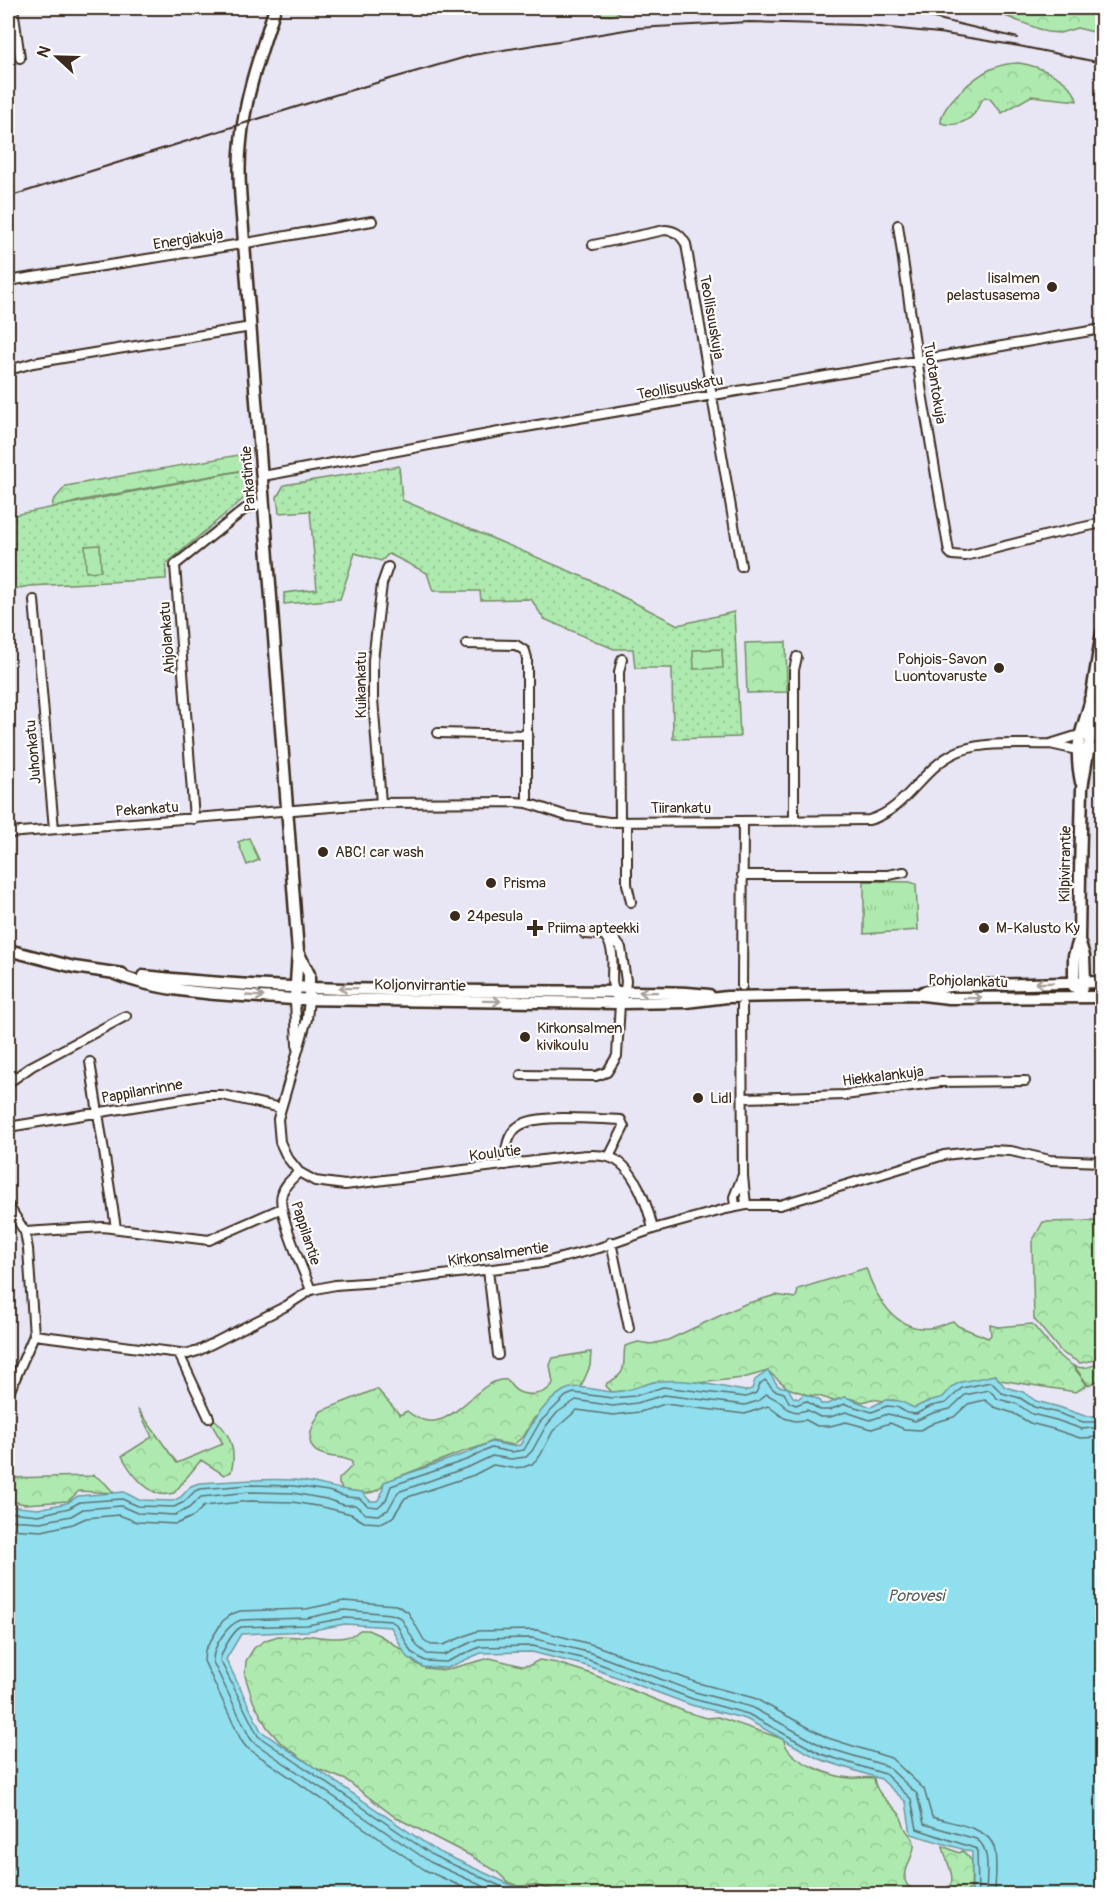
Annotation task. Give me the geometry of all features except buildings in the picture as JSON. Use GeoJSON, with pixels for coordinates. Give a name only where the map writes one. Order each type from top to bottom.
{"type":"FeatureCollection","features":[{"type":"Feature","properties":{"kind":"main road","name":"Parkatintie"},"geometry":{"type":"LineString","coordinates":[[275,8],[254,72],[245,110],[240,162],[244,243],[298,952],[295,993]]}},
{"type":"Feature","properties":{"kind":"main road","name":"Kilpivirrantie"},"geometry":{"type":"LineString","coordinates":[[1078,996],[1073,982],[1074,956],[1079,940],[1082,751],[1102,633]]}},
{"type":"Feature","properties":{"kind":"main road","name":"Kilpivirrantie"},"geometry":{"type":"LineString","coordinates":[[1079,940],[1084,956],[1085,982]]}},
{"type":"Feature","properties":{"kind":"main road","name":"Koljonvirrantie"},"geometry":{"type":"LineString","coordinates":[[8,950],[74,967],[115,974],[129,980],[246,996],[295,993],[620,992],[687,993],[727,997]]}},
{"type":"Feature","properties":{"kind":"main road","name":"Parkatintie"},"geometry":{"type":"LineString","coordinates":[[298,952],[306,966],[309,993]]}},
{"type":"Feature","properties":{"kind":"main road"},"geometry":{"type":"LineString","coordinates":[[1078,996],[1085,982]]}},
{"type":"Feature","properties":{"kind":"main road","name":"Pohjolankatu"},"geometry":{"type":"LineString","coordinates":[[914,994],[949,986],[1102,982]]}},
{"type":"Feature","properties":{"kind":"main road","name":"Koljonvirrantie"},"geometry":{"type":"LineString","coordinates":[[309,993],[620,1003],[686,1002],[727,997],[914,994]]}},
{"type":"Feature","properties":{"kind":"main road","name":"Pohjolankatu"},"geometry":{"type":"LineString","coordinates":[[914,994],[949,998],[1102,997]]}},
{"type":"Feature","properties":{"kind":"street"},"geometry":{"type":"LineString","coordinates":[[13,8],[20,58]]}},
{"type":"Feature","properties":{"kind":"street","name":"Energiakuja"},"geometry":{"type":"LineString","coordinates":[[8,281],[372,221]]}},
{"type":"Feature","properties":{"kind":"street","name":"Tuotantokuja"},"geometry":{"type":"LineString","coordinates":[[898,225],[947,546],[952,555],[965,556],[1100,525]]}},
{"type":"Feature","properties":{"kind":"street","name":"Teollisuuskuja"},"geometry":{"type":"LineString","coordinates":[[593,245],[665,230],[681,235],[686,244],[741,566]]}},
{"type":"Feature","properties":{"kind":"street"},"geometry":{"type":"LineString","coordinates":[[16,368],[33,363],[251,327]]}},
{"type":"Feature","properties":{"kind":"street","name":"Teollisuuskatu"},"geometry":{"type":"LineString","coordinates":[[262,476],[713,395],[1102,329]]}},
{"type":"Feature","properties":{"kind":"street","name":"Ahjolankatu"},"geometry":{"type":"LineString","coordinates":[[194,819],[175,565],[245,509],[264,503]]}},
{"type":"Feature","properties":{"kind":"street","name":"Kuikankatu"},"geometry":{"type":"LineString","coordinates":[[381,803],[373,670],[382,584],[388,567]]}},
{"type":"Feature","properties":{"kind":"street","name":"Juhonkatu"},"geometry":{"type":"LineString","coordinates":[[34,600],[54,829]]}},
{"type":"Feature","properties":{"kind":"street"},"geometry":{"type":"LineString","coordinates":[[465,644],[516,645],[525,651],[527,658],[527,803]]}},
{"type":"Feature","properties":{"kind":"street"},"geometry":{"type":"LineString","coordinates":[[794,821],[794,670],[797,657]]}},
{"type":"Feature","properties":{"kind":"street"},"geometry":{"type":"LineString","coordinates":[[622,659],[619,672],[623,822],[627,884],[631,902]]}},
{"type":"Feature","properties":{"kind":"street"},"geometry":{"type":"LineString","coordinates":[[438,733],[528,735]]}},
{"type":"Feature","properties":{"kind":"street"},"geometry":{"type":"LineString","coordinates":[[1085,735],[1102,737]]}},
{"type":"Feature","properties":{"kind":"street","name":"Tiirankatu"},"geometry":{"type":"LineString","coordinates":[[288,812],[381,803],[505,801],[527,803],[567,816],[623,822],[868,820],[891,809],[944,759],[959,751],[979,746],[1050,744],[1085,735]]}},
{"type":"Feature","properties":{"kind":"street","name":"Tiirankatu"},"geometry":{"type":"LineString","coordinates":[[1050,744],[1082,751]]}},
{"type":"Feature","properties":{"kind":"street"},"geometry":{"type":"LineString","coordinates":[[1082,751],[1102,749]]}},
{"type":"Feature","properties":{"kind":"street","name":"Pekankatu"},"geometry":{"type":"LineString","coordinates":[[8,833],[288,812]]}},
{"type":"Feature","properties":{"kind":"street"},"geometry":{"type":"LineString","coordinates":[[742,986],[743,821]]}},
{"type":"Feature","properties":{"kind":"street"},"geometry":{"type":"LineString","coordinates":[[742,874],[888,875],[904,872]]}},
{"type":"Feature","properties":{"kind":"street"},"geometry":{"type":"LineString","coordinates":[[521,1075],[596,1076],[607,1072],[617,1056],[624,958],[615,940],[604,934],[585,934]]}},
{"type":"Feature","properties":{"kind":"street"},"geometry":{"type":"LineString","coordinates":[[604,934],[612,950],[620,992]]}},
{"type":"Feature","properties":{"kind":"street"},"geometry":{"type":"LineString","coordinates":[[295,993],[298,1056]]}},
{"type":"Feature","properties":{"kind":"street"},"geometry":{"type":"LineString","coordinates":[[299,1172],[287,1157],[280,1142],[278,1127],[281,1108],[308,1019],[309,993]]}},
{"type":"Feature","properties":{"kind":"street"},"geometry":{"type":"LineString","coordinates":[[742,1005],[743,1176],[746,1205]]}},
{"type":"Feature","properties":{"kind":"street"},"geometry":{"type":"LineString","coordinates":[[8,1083],[32,1066],[126,1016]]}},
{"type":"Feature","properties":{"kind":"street"},"geometry":{"type":"LineString","coordinates":[[1102,1046],[1102,1125]]}},
{"type":"Feature","properties":{"kind":"street"},"geometry":{"type":"LineString","coordinates":[[90,1062],[116,1228]]}},
{"type":"Feature","properties":{"kind":"street","name":"Hiekkalankuja"},"geometry":{"type":"LineString","coordinates":[[744,1098],[845,1095],[940,1082],[1025,1081]]}},
{"type":"Feature","properties":{"kind":"street","name":"Pappilanrinne"},"geometry":{"type":"LineString","coordinates":[[8,1127],[207,1095],[222,1095],[281,1108]]}},
{"type":"Feature","properties":{"kind":"street"},"geometry":{"type":"LineString","coordinates":[[506,1165],[506,1146],[511,1134],[522,1123],[536,1119],[621,1120],[624,1122],[624,1127],[609,1157],[622,1164],[630,1173],[639,1189],[653,1229]]}},
{"type":"Feature","properties":{"kind":"street","name":"Kirkonsalmentie"},"geometry":{"type":"LineString","coordinates":[[34,1335],[188,1354],[286,1306],[311,1290],[335,1285],[392,1281],[550,1261],[599,1248],[653,1229],[735,1207],[780,1205],[944,1155],[1002,1150],[1050,1160],[1102,1162]]}},
{"type":"Feature","properties":{"kind":"street","name":"Koulutie"},"geometry":{"type":"LineString","coordinates":[[299,1172],[315,1181],[345,1185],[588,1155],[609,1157]]}},
{"type":"Feature","properties":{"kind":"street","name":"Pappilantie"},"geometry":{"type":"LineString","coordinates":[[299,1172],[282,1194],[282,1208],[311,1290]]}},
{"type":"Feature","properties":{"kind":"street"},"geometry":{"type":"LineString","coordinates":[[735,1207],[734,1197],[743,1176]]}},
{"type":"Feature","properties":{"kind":"street"},"geometry":{"type":"LineString","coordinates":[[8,1205],[25,1232],[34,1335],[8,1395]]}},
{"type":"Feature","properties":{"kind":"street"},"geometry":{"type":"LineString","coordinates":[[25,1232],[92,1227],[116,1228],[208,1240],[282,1208]]}},
{"type":"Feature","properties":{"kind":"street"},"geometry":{"type":"LineString","coordinates":[[611,1242],[629,1328]]}},
{"type":"Feature","properties":{"kind":"street"},"geometry":{"type":"LineString","coordinates":[[488,1270],[498,1355]]}},
{"type":"Feature","properties":{"kind":"street"},"geometry":{"type":"LineString","coordinates":[[179,1354],[209,1418]]}},
{"type":"Feature","properties":{"kind":"green space"},"geometry":{"type":"Polygon","coordinates":[[[599,8],[623,8],[615,15],[608,16],[598,13],[599,8]]]}},
{"type":"Feature","properties":{"kind":"green space"},"geometry":{"type":"Polygon","coordinates":[[[984,8],[1102,8],[1102,34],[1077,28],[1060,33],[1047,32],[984,8]]]}},
{"type":"Feature","properties":{"kind":"green space"},"geometry":{"type":"Polygon","coordinates":[[[1019,63],[1036,67],[1062,80],[1074,93],[1077,101],[1031,96],[1002,113],[990,99],[985,97],[974,114],[967,120],[954,124],[941,123],[942,116],[952,100],[977,78],[998,66],[1019,63]]]}},
{"type":"Feature","properties":{"kind":"green space"},"geometry":{"type":"Polygon","coordinates":[[[244,454],[249,460],[249,469],[52,507],[53,501],[66,486],[244,454]]]}},
{"type":"Feature","properties":{"kind":"green space"},"geometry":{"type":"Polygon","coordinates":[[[399,466],[402,500],[588,579],[678,625],[734,612],[740,737],[673,739],[672,668],[635,668],[633,649],[614,649],[544,619],[531,599],[481,600],[480,591],[433,591],[427,573],[389,554],[381,561],[355,553],[340,599],[284,604],[284,593],[317,589],[310,511],[279,513],[277,497],[284,485],[399,466]]]}},
{"type":"Feature","properties":{"kind":"green space"},"geometry":{"type":"Polygon","coordinates":[[[250,469],[249,494],[166,564],[166,579],[30,586],[8,590],[8,516],[250,469]]]}},
{"type":"Feature","properties":{"kind":"green space"},"geometry":{"type":"Polygon","coordinates":[[[100,545],[101,571],[86,572],[85,546],[100,545]]]}},
{"type":"Feature","properties":{"kind":"green space"},"geometry":{"type":"Polygon","coordinates":[[[786,642],[787,692],[747,693],[745,643],[786,642]]]}},
{"type":"Feature","properties":{"kind":"green space"},"geometry":{"type":"Polygon","coordinates":[[[722,649],[723,668],[694,669],[693,650],[722,649]]]}},
{"type":"Feature","properties":{"kind":"green space"},"geometry":{"type":"Polygon","coordinates":[[[249,838],[259,860],[247,865],[238,842],[249,838]]]}},
{"type":"Feature","properties":{"kind":"green space"},"geometry":{"type":"Polygon","coordinates":[[[864,881],[916,884],[918,930],[864,934],[864,881]]]}},
{"type":"Feature","properties":{"kind":"green space"},"geometry":{"type":"Polygon","coordinates":[[[1095,1221],[1102,1227],[1102,1356],[1080,1363],[1062,1353],[1034,1319],[1032,1242],[1043,1222],[1095,1221]]]}},
{"type":"Feature","properties":{"kind":"green space"},"geometry":{"type":"Polygon","coordinates":[[[866,1268],[875,1290],[888,1310],[906,1324],[918,1328],[930,1328],[953,1321],[958,1326],[988,1338],[991,1335],[990,1325],[998,1327],[1032,1324],[1059,1356],[1073,1366],[1087,1385],[1076,1392],[1000,1380],[994,1375],[953,1386],[943,1398],[914,1408],[894,1400],[872,1399],[863,1402],[845,1397],[833,1401],[808,1395],[788,1388],[768,1371],[743,1378],[689,1384],[653,1382],[634,1390],[612,1392],[606,1386],[622,1372],[625,1346],[638,1342],[651,1344],[668,1340],[745,1304],[776,1295],[795,1298],[798,1289],[866,1268]]]}},
{"type":"Feature","properties":{"kind":"green space"},"geometry":{"type":"Polygon","coordinates":[[[591,1352],[590,1366],[581,1387],[534,1418],[524,1436],[513,1445],[492,1441],[385,1482],[374,1492],[364,1494],[343,1490],[339,1479],[352,1466],[352,1462],[320,1453],[311,1444],[311,1432],[321,1411],[377,1389],[400,1415],[407,1411],[422,1420],[436,1421],[448,1416],[483,1388],[495,1382],[507,1380],[514,1389],[521,1393],[542,1392],[553,1383],[550,1365],[553,1358],[591,1352]]]}},
{"type":"Feature","properties":{"kind":"green space"},"geometry":{"type":"Polygon","coordinates":[[[1102,1361],[1102,1379],[1088,1385],[1074,1366],[1089,1367],[1102,1361]]]}},
{"type":"Feature","properties":{"kind":"green space"},"geometry":{"type":"Polygon","coordinates":[[[138,1409],[177,1463],[223,1444],[211,1423],[214,1419],[220,1424],[231,1442],[233,1464],[231,1472],[224,1475],[201,1460],[174,1493],[160,1494],[148,1488],[133,1473],[122,1456],[152,1437],[138,1409]]]}},
{"type":"Feature","properties":{"kind":"green space"},"geometry":{"type":"Polygon","coordinates":[[[94,1475],[114,1493],[79,1491],[68,1501],[24,1504],[8,1500],[8,1478],[94,1475]]]}},
{"type":"Feature","properties":{"kind":"green space"},"geometry":{"type":"Polygon","coordinates":[[[360,1630],[368,1630],[381,1636],[404,1651],[414,1663],[425,1668],[445,1670],[490,1658],[522,1666],[539,1660],[557,1663],[589,1673],[686,1712],[707,1718],[718,1717],[780,1738],[784,1740],[793,1755],[822,1771],[843,1777],[874,1778],[878,1790],[900,1815],[913,1839],[914,1846],[906,1870],[907,1885],[927,1894],[566,1894],[534,1885],[519,1886],[508,1882],[496,1871],[471,1856],[395,1817],[346,1780],[315,1768],[280,1742],[267,1727],[253,1701],[245,1676],[246,1661],[254,1648],[278,1636],[301,1637],[305,1635],[341,1638],[360,1630]]]}},
{"type":"Feature","properties":{"kind":"green space"},"geometry":{"type":"Polygon","coordinates":[[[943,1846],[959,1853],[963,1851],[972,1861],[971,1890],[968,1890],[966,1894],[932,1894],[943,1891],[952,1881],[943,1846]]]}},
{"type":"Feature","properties":{"kind":"water","name":"Porovesi"},"geometry":{"type":"Polygon","coordinates":[[[768,1371],[778,1386],[788,1388],[793,1397],[798,1399],[804,1394],[818,1399],[821,1404],[845,1397],[871,1407],[885,1400],[900,1401],[914,1408],[943,1397],[953,1386],[961,1382],[995,1375],[1005,1387],[1023,1392],[1036,1401],[1085,1416],[1096,1416],[1102,1412],[1102,1894],[972,1894],[972,1852],[911,1834],[906,1802],[881,1779],[819,1759],[746,1719],[691,1705],[587,1666],[532,1652],[481,1653],[447,1668],[423,1667],[406,1656],[391,1627],[345,1624],[308,1631],[241,1634],[226,1659],[261,1731],[437,1851],[511,1885],[566,1894],[8,1894],[8,1506],[38,1509],[67,1503],[78,1496],[124,1492],[139,1500],[173,1501],[181,1497],[191,1486],[199,1483],[269,1479],[302,1481],[362,1492],[370,1501],[377,1501],[381,1496],[384,1482],[467,1453],[491,1442],[511,1446],[520,1445],[543,1409],[556,1396],[569,1388],[581,1387],[620,1392],[672,1380],[745,1391],[752,1389],[755,1380],[768,1371]]]}},
{"type":"Feature","properties":{"kind":"railway"},"geometry":{"type":"LineString","coordinates":[[892,8],[1018,38]]}},
{"type":"Feature","properties":{"kind":"railway"},"geometry":{"type":"LineString","coordinates":[[8,197],[338,94],[473,55],[637,28],[749,22],[860,25],[939,33],[1102,63]]}},
{"type":"Feature","properties":{"kind":"place","name":"Iisalmen pelastusasema"},"geometry":{"type":"Point","coordinates":[1052,287]}},
{"type":"Feature","properties":{"kind":"place","name":"Pohjois-Savon Luontovaruste"},"geometry":{"type":"Point","coordinates":[999,668]}},
{"type":"Feature","properties":{"kind":"place","name":"ABC! car wash"},"geometry":{"type":"Point","coordinates":[323,852]}},
{"type":"Feature","properties":{"kind":"place","name":"Prisma"},"geometry":{"type":"Point","coordinates":[491,883]}},
{"type":"Feature","properties":{"kind":"place","name":"24pesula"},"geometry":{"type":"Point","coordinates":[455,916]}},
{"type":"Feature","properties":{"kind":"place","name":"Priima apteekki"},"geometry":{"type":"Point","coordinates":[535,928]}},
{"type":"Feature","properties":{"kind":"place","name":"M-Kalusto Ky"},"geometry":{"type":"Point","coordinates":[984,928]}},
{"type":"Feature","properties":{"kind":"place","name":"Kirkonsalmen kivikoulu"},"geometry":{"type":"Point","coordinates":[525,1037]}},
{"type":"Feature","properties":{"kind":"place","name":"Lidl"},"geometry":{"type":"Point","coordinates":[698,1098]}}]}
